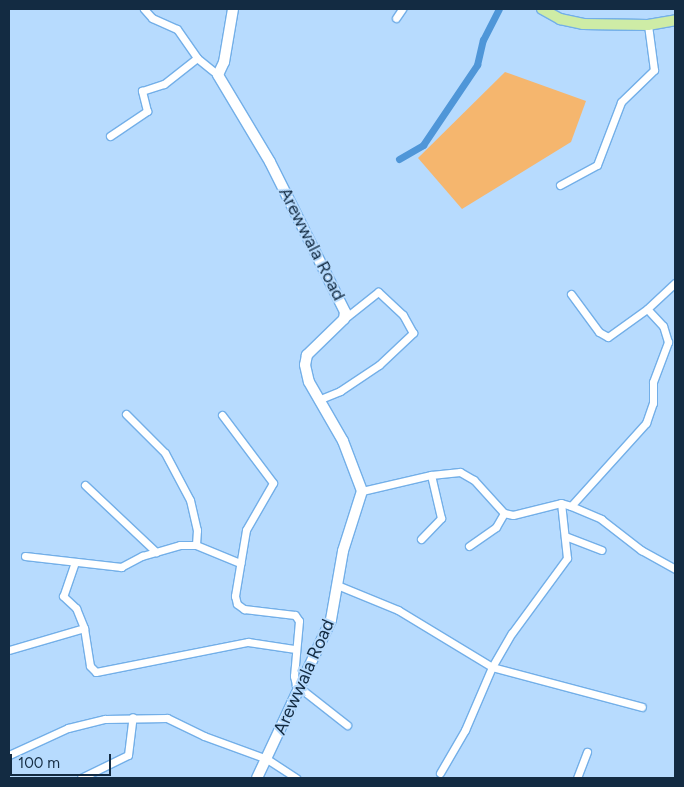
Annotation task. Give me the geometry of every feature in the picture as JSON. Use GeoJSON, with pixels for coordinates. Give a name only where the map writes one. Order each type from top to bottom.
{"type":"FeatureCollection","features":[{"type":"Feature","properties":{"kind":"main road"},"geometry":{"type":"LineString","coordinates":[[542,9],[570,22],[648,25],[675,20]]}},
{"type":"Feature","properties":{"kind":"street"},"geometry":{"type":"LineString","coordinates":[[144,9],[152,18],[177,29],[197,58],[218,75],[224,62],[233,9]]}},
{"type":"Feature","properties":{"kind":"street"},"geometry":{"type":"LineString","coordinates":[[396,18],[402,9]]}},
{"type":"Feature","properties":{"kind":"street"},"geometry":{"type":"LineString","coordinates":[[560,186],[597,166],[621,102],[654,70],[648,25]]}},
{"type":"Feature","properties":{"kind":"street"},"geometry":{"type":"LineString","coordinates":[[110,136],[147,111],[142,91],[164,84],[197,58]]}},
{"type":"Feature","properties":{"kind":"street","name":"Arewwala Road"},"geometry":{"type":"LineString","coordinates":[[218,75],[270,162],[345,312],[344,319],[307,355],[307,376],[318,400],[343,441],[362,491],[343,551],[331,620],[268,759],[257,778]]}},
{"type":"Feature","properties":{"kind":"street"},"geometry":{"type":"LineString","coordinates":[[571,294],[599,332],[608,337],[647,309],[675,283]]}},
{"type":"Feature","properties":{"kind":"street"},"geometry":{"type":"LineString","coordinates":[[318,400],[340,391],[378,365],[413,333],[403,315],[378,292],[344,319]]}},
{"type":"Feature","properties":{"kind":"street"},"geometry":{"type":"LineString","coordinates":[[571,506],[646,422],[653,403],[653,382],[668,342],[663,326],[647,309]]}},
{"type":"Feature","properties":{"kind":"street"},"geometry":{"type":"LineString","coordinates":[[126,414],[165,453],[190,500],[197,530],[196,545]]}},
{"type":"Feature","properties":{"kind":"street"},"geometry":{"type":"LineString","coordinates":[[222,415],[272,483],[246,530],[235,596],[237,604],[244,609],[295,615],[299,621],[294,676],[300,690],[347,725]]}},
{"type":"Feature","properties":{"kind":"street"},"geometry":{"type":"LineString","coordinates":[[362,491],[432,475],[460,472],[474,480],[504,513],[513,515],[561,504],[571,506],[601,519],[641,550],[675,569]]}},
{"type":"Feature","properties":{"kind":"street"},"geometry":{"type":"LineString","coordinates":[[421,539],[441,518],[432,475]]}},
{"type":"Feature","properties":{"kind":"street"},"geometry":{"type":"LineString","coordinates":[[85,485],[156,552]]}},
{"type":"Feature","properties":{"kind":"street"},"geometry":{"type":"LineString","coordinates":[[440,773],[466,730],[492,667],[512,633],[567,558],[561,504]]}},
{"type":"Feature","properties":{"kind":"street"},"geometry":{"type":"LineString","coordinates":[[469,546],[496,526],[504,513]]}},
{"type":"Feature","properties":{"kind":"street"},"geometry":{"type":"LineString","coordinates":[[565,536],[601,550]]}},
{"type":"Feature","properties":{"kind":"street"},"geometry":{"type":"LineString","coordinates":[[25,556],[121,567],[156,552],[180,545],[196,545],[240,562]]}},
{"type":"Feature","properties":{"kind":"street"},"geometry":{"type":"LineString","coordinates":[[75,562],[63,596],[76,608],[84,628],[90,666],[96,672],[248,642],[295,649]]}},
{"type":"Feature","properties":{"kind":"street"},"geometry":{"type":"LineString","coordinates":[[337,585],[398,610],[492,667],[642,707]]}},
{"type":"Feature","properties":{"kind":"street"},"geometry":{"type":"LineString","coordinates":[[9,650],[84,628]]}},
{"type":"Feature","properties":{"kind":"street"},"geometry":{"type":"LineString","coordinates":[[81,778],[128,756],[133,717]]}},
{"type":"Feature","properties":{"kind":"street"},"geometry":{"type":"LineString","coordinates":[[9,755],[68,728],[133,717],[176,720],[204,736],[268,759],[296,778]]}},
{"type":"Feature","properties":{"kind":"street"},"geometry":{"type":"LineString","coordinates":[[577,778],[587,752]]}},
{"type":"Feature","properties":{"kind":"shaded area"},"geometry":{"type":"Polygon","coordinates":[[[505,72],[586,101],[571,142],[462,209],[418,158],[505,72]]]}},
{"type":"Feature","properties":{"kind":"waterway"},"geometry":{"type":"LineString","coordinates":[[399,159],[423,145],[477,65],[483,40],[499,9]]}}]}
